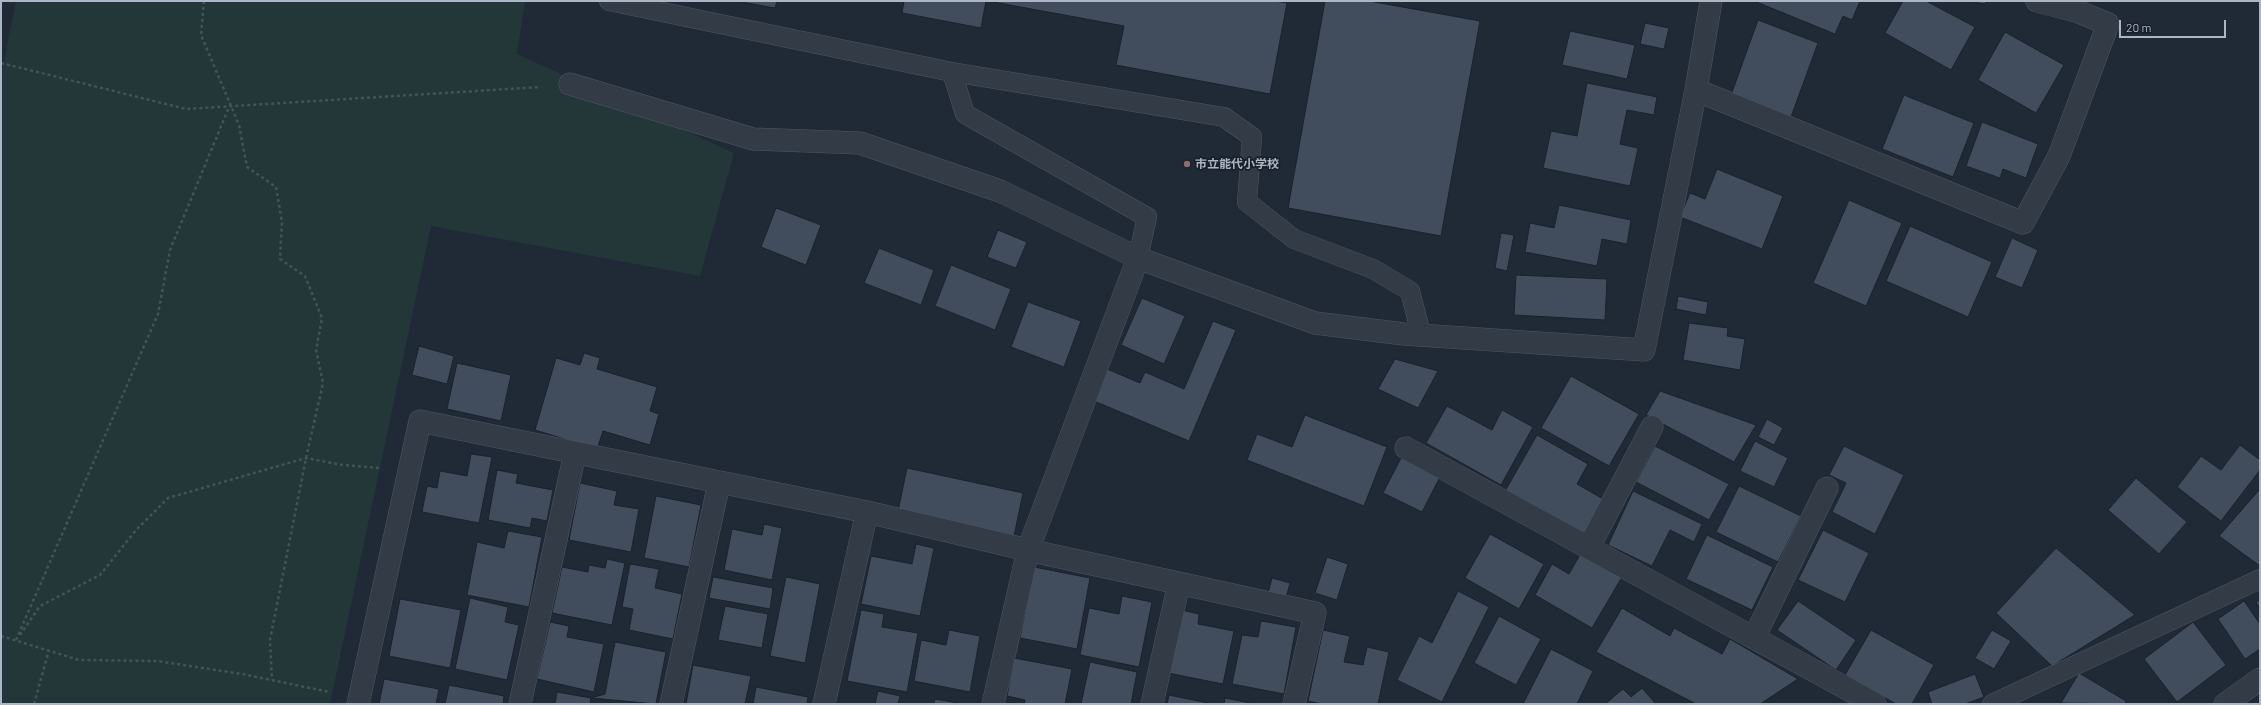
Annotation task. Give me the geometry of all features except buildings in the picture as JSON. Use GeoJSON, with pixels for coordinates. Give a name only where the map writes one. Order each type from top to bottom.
{"type":"FeatureCollection","features":[{"type":"Feature","properties":{"kind":"street"},"geometry":{"type":"LineString","coordinates":[[570,84],[753,140],[860,143],[1000,191],[1138,258],[1315,323],[1404,334],[1644,350],[1696,90],[1711,1]]}},
{"type":"Feature","properties":{"kind":"street"},"geometry":{"type":"LineString","coordinates":[[1696,90],[2023,223],[2059,156],[2108,24],[2079,12],[2037,1]]}},
{"type":"Feature","properties":{"kind":"street"},"geometry":{"type":"LineString","coordinates":[[993,704],[1028,550],[1138,258]]}},
{"type":"Feature","properties":{"kind":"street"},"geometry":{"type":"LineString","coordinates":[[359,701],[420,421],[866,512],[1028,550],[1315,613],[1294,704]]}},
{"type":"Feature","properties":{"kind":"street"},"geometry":{"type":"LineString","coordinates":[[1589,547],[1652,427]]}},
{"type":"Feature","properties":{"kind":"street"},"geometry":{"type":"LineString","coordinates":[[1406,448],[1875,704]]}},
{"type":"Feature","properties":{"kind":"street"},"geometry":{"type":"LineString","coordinates":[[520,704],[575,453]]}},
{"type":"Feature","properties":{"kind":"street"},"geometry":{"type":"LineString","coordinates":[[671,704],[719,482]]}},
{"type":"Feature","properties":{"kind":"street"},"geometry":{"type":"LineString","coordinates":[[1754,638],[1826,488]]}},
{"type":"Feature","properties":{"kind":"street"},"geometry":{"type":"LineString","coordinates":[[824,704],[866,512]]}},
{"type":"Feature","properties":{"kind":"street"},"geometry":{"type":"LineString","coordinates":[[1152,704],[1179,583]]}},
{"type":"Feature","properties":{"kind":"street"},"geometry":{"type":"LineString","coordinates":[[2224,704],[2260,679]]}},
{"type":"Feature","properties":{"kind":"lane"},"geometry":{"type":"LineString","coordinates":[[610,1],[952,72],[1224,117],[1252,137],[1247,202],[1294,238],[1373,269],[1410,291],[1421,334]]}},
{"type":"Feature","properties":{"kind":"lane"},"geometry":{"type":"LineString","coordinates":[[952,72],[965,114],[1147,217],[1138,258]]}},
{"type":"Feature","properties":{"kind":"lane"},"geometry":{"type":"LineString","coordinates":[[1992,704],[2260,579]]}},
{"type":"Feature","properties":{"kind":"path"},"geometry":{"type":"LineString","coordinates":[[204,1],[201,35],[239,125],[247,167],[276,187],[282,222],[280,259],[305,276],[322,318],[316,350],[323,383],[306,458],[270,640],[272,680]]}},
{"type":"Feature","properties":{"kind":"path"},"geometry":{"type":"LineString","coordinates":[[1,63],[186,109],[570,84]]}},
{"type":"Feature","properties":{"kind":"path"},"geometry":{"type":"LineString","coordinates":[[16,640],[158,314],[170,250],[230,106]]}},
{"type":"Feature","properties":{"kind":"path"},"geometry":{"type":"LineString","coordinates":[[16,640],[40,606],[100,575],[136,530],[168,498],[306,458],[342,465],[409,471]]}},
{"type":"Feature","properties":{"kind":"path"},"geometry":{"type":"LineString","coordinates":[[1,636],[79,660],[157,661],[272,680],[359,701]]}},
{"type":"Feature","properties":{"kind":"path"},"geometry":{"type":"LineString","coordinates":[[34,704],[49,650]]}},
{"type":"Feature","properties":{"kind":"green space"},"geometry":{"type":"Polygon","coordinates":[[[16,1],[525,1],[517,54],[734,153],[700,276],[431,226],[330,704],[1,704],[1,77],[16,1]]]}},
{"type":"Feature","properties":{"kind":"place","name":"市立能代小学校"},"geometry":{"type":"Point","coordinates":[1187,164]}}]}
